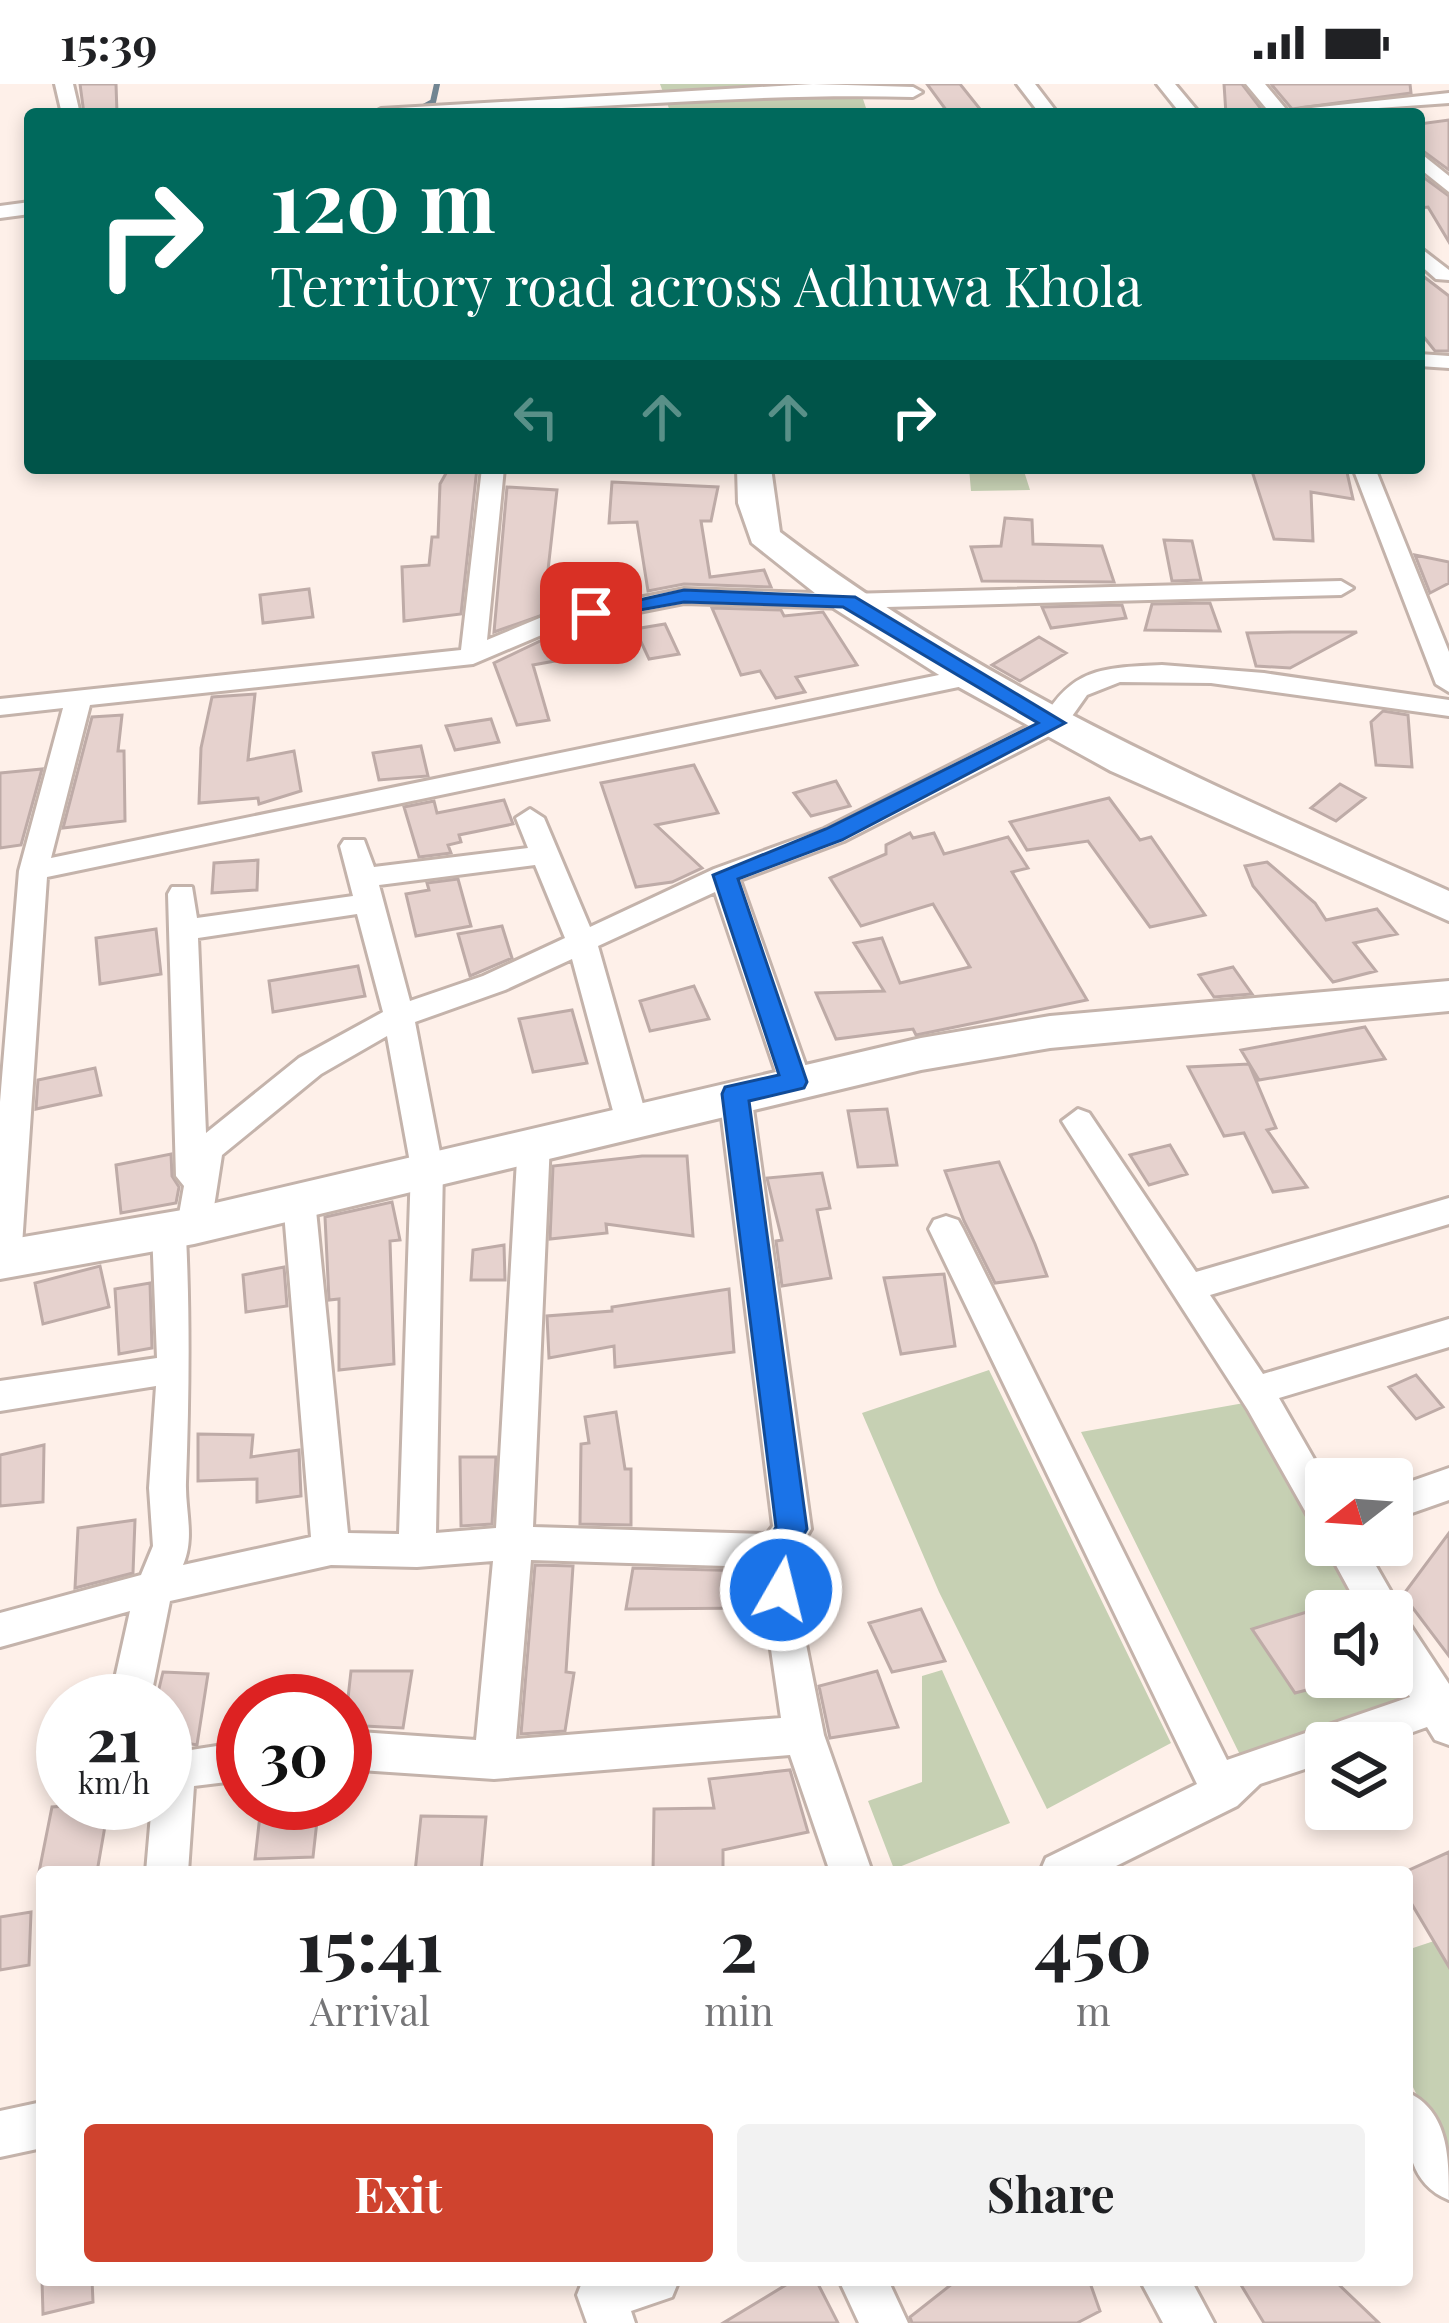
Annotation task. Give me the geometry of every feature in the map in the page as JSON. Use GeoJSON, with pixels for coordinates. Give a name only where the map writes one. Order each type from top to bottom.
{"type":"FeatureCollection","features":[{"type":"Feature","properties":{"kind":"street"},"geometry":{"type":"LineString","coordinates":[[1026,84],[1044,108]]}},
{"type":"Feature","properties":{"kind":"street"},"geometry":{"type":"LineString","coordinates":[[1166,84],[1186,108]]}},
{"type":"Feature","properties":{"kind":"street"},"geometry":{"type":"LineString","coordinates":[[1255,84],[1276,108]]}},
{"type":"Feature","properties":{"kind":"street"},"geometry":{"type":"LineString","coordinates":[[1340,84],[1365,108]]}},
{"type":"Feature","properties":{"kind":"street"},"geometry":{"type":"LineString","coordinates":[[1437,84],[1449,96]]}},
{"type":"Feature","properties":{"kind":"street"},"geometry":{"type":"LineString","coordinates":[[623,108],[819,89],[914,93]]}},
{"type":"Feature","properties":{"kind":"street"},"geometry":{"type":"LineString","coordinates":[[819,89],[827,108]]}},
{"type":"Feature","properties":{"kind":"street"},"geometry":{"type":"LineString","coordinates":[[391,108],[419,96]]}},
{"type":"Feature","properties":{"kind":"street"},"geometry":{"type":"LineString","coordinates":[[1384,108],[1449,96]]}},
{"type":"Feature","properties":{"kind":"street"},"geometry":{"type":"LineString","coordinates":[[473,656],[493,474]]}},
{"type":"Feature","properties":{"kind":"street"},"geometry":{"type":"LineString","coordinates":[[754,474],[754,503],[764,536],[848,602],[968,677],[1125,762],[1449,907]]}},
{"type":"Feature","properties":{"kind":"street"},"geometry":{"type":"LineString","coordinates":[[1366,474],[1449,684]]}},
{"type":"Feature","properties":{"kind":"street"},"geometry":{"type":"LineString","coordinates":[[0,707],[473,656],[551,622],[684,596],[848,602],[1341,588]]}},
{"type":"Feature","properties":{"kind":"street"},"geometry":{"type":"LineString","coordinates":[[181,1228],[208,1150],[310,1066],[398,1016],[584,945],[724,875],[834,835],[1054,723],[1076,688],[1136,673],[1189,674],[1449,708]]}},
{"type":"Feature","properties":{"kind":"street"},"geometry":{"type":"LineString","coordinates":[[33,872],[968,677]]}},
{"type":"Feature","properties":{"kind":"street"},"geometry":{"type":"LineString","coordinates":[[79,698],[33,872],[2,1260],[181,1228],[735,1094],[921,1054],[1049,1032],[1449,996]]}},
{"type":"Feature","properties":{"kind":"street"},"geometry":{"type":"LineString","coordinates":[[530,818],[584,945],[632,1122]]}},
{"type":"Feature","properties":{"kind":"street"},"geometry":{"type":"LineString","coordinates":[[354,846],[398,1016],[427,1168],[416,1551]]}},
{"type":"Feature","properties":{"kind":"street"},"geometry":{"type":"LineString","coordinates":[[183,930],[542,855]]}},
{"type":"Feature","properties":{"kind":"street"},"geometry":{"type":"LineString","coordinates":[[724,875],[794,1082]]}},
{"type":"Feature","properties":{"kind":"street"},"geometry":{"type":"LineString","coordinates":[[136,1674],[154,1588],[172,1546],[167,1487],[181,1228],[182,894]]}},
{"type":"Feature","properties":{"kind":"street"},"geometry":{"type":"LineString","coordinates":[[735,1094],[792,1529],[777,1551],[784,1629],[805,1735],[849,1866]]}},
{"type":"Feature","properties":{"kind":"street"},"geometry":{"type":"LineString","coordinates":[[1078,1120],[1255,1390],[1305,1477]]}},
{"type":"Feature","properties":{"kind":"street"},"geometry":{"type":"LineString","coordinates":[[494,1760],[514,1543],[534,1142]]}},
{"type":"Feature","properties":{"kind":"street"},"geometry":{"type":"LineString","coordinates":[[299,1200],[331,1549]]}},
{"type":"Feature","properties":{"kind":"street"},"geometry":{"type":"LineString","coordinates":[[1188,1288],[1449,1211]]}},
{"type":"Feature","properties":{"kind":"street"},"geometry":{"type":"LineString","coordinates":[[946,1229],[1222,1792]]}},
{"type":"Feature","properties":{"kind":"street"},"geometry":{"type":"LineString","coordinates":[[1255,1390],[1449,1333]]}},
{"type":"Feature","properties":{"kind":"street"},"geometry":{"type":"LineString","coordinates":[[0,1396],[175,1369]]}},
{"type":"Feature","properties":{"kind":"street"},"geometry":{"type":"LineString","coordinates":[[1413,1497],[1449,1484]]}},
{"type":"Feature","properties":{"kind":"street"},"geometry":{"type":"LineString","coordinates":[[0,1630],[154,1588],[331,1549],[416,1551],[514,1543],[777,1551]]}},
{"type":"Feature","properties":{"kind":"street"},"geometry":{"type":"LineString","coordinates":[[1406,1722],[1444,1712],[1413,1664]]}},
{"type":"Feature","properties":{"kind":"street"},"geometry":{"type":"LineString","coordinates":[[372,1752],[494,1760],[805,1735]]}},
{"type":"Feature","properties":{"kind":"street"},"geometry":{"type":"LineString","coordinates":[[1073,1866],[1222,1792],[1247,1769],[1305,1750]]}},
{"type":"Feature","properties":{"kind":"street"},"geometry":{"type":"LineString","coordinates":[[167,1866],[168,1830]]}},
{"type":"Feature","properties":{"kind":"street"},"geometry":{"type":"LineString","coordinates":[[1413,2124],[1449,2177]]}},
{"type":"Feature","properties":{"kind":"street"},"geometry":{"type":"LineString","coordinates":[[0,2134],[36,2126]]}},
{"type":"Feature","properties":{"kind":"street"},"geometry":{"type":"LineString","coordinates":[[611,2323],[601,2295],[633,2286]]}},
{"type":"Feature","properties":{"kind":"street"},"geometry":{"type":"LineString","coordinates":[[866,2286],[884,2323]]}},
{"type":"Feature","properties":{"kind":"street"},"geometry":{"type":"LineString","coordinates":[[1168,2286],[1190,2323]]}},
{"type":"Feature","properties":{"kind":"green space"},"geometry":{"type":"Polygon","coordinates":[[[660,84],[858,84],[866,108],[669,108],[660,84]]]}},
{"type":"Feature","properties":{"kind":"green space"},"geometry":{"type":"Polygon","coordinates":[[[970,474],[1025,474],[1030,490],[971,491],[970,474]]]}},
{"type":"Feature","properties":{"kind":"green space"},"geometry":{"type":"Polygon","coordinates":[[[989,1370],[1171,1743],[1047,1809],[939,1592],[862,1413],[989,1370]]]}},
{"type":"Feature","properties":{"kind":"green space"},"geometry":{"type":"Polygon","coordinates":[[[1261,1400],[1305,1477],[1305,1566],[1344,1566],[1364,1590],[1305,1590],[1305,1698],[1413,1698],[1413,1669],[1435,1708],[1392,1722],[1305,1722],[1305,1750],[1247,1769],[1081,1432],[1261,1400]]]}},
{"type":"Feature","properties":{"kind":"green space"},"geometry":{"type":"Polygon","coordinates":[[[942,1670],[1010,1823],[893,1866],[868,1801],[922,1782],[922,1676],[942,1670]]]}},
{"type":"Feature","properties":{"kind":"green space"},"geometry":{"type":"Polygon","coordinates":[[[1449,1936],[1449,2160],[1413,2087],[1413,1948],[1449,1936]]]}},
{"type":"Feature","properties":{"kind":"building"},"geometry":{"type":"Polygon","coordinates":[[[80,84],[116,84],[117,108],[83,108],[80,84]]]}},
{"type":"Feature","properties":{"kind":"building"},"geometry":{"type":"Polygon","coordinates":[[[927,84],[960,84],[979,108],[945,108],[927,84]]]}},
{"type":"Feature","properties":{"kind":"building"},"geometry":{"type":"Polygon","coordinates":[[[1224,84],[1242,84],[1260,108],[1226,108],[1224,84]]]}},
{"type":"Feature","properties":{"kind":"building"},"geometry":{"type":"Polygon","coordinates":[[[1271,84],[1410,84],[1411,93],[1291,108],[1271,84]]]}},
{"type":"Feature","properties":{"kind":"building"},"geometry":{"type":"Polygon","coordinates":[[[1449,120],[1449,170],[1425,152],[1425,123],[1449,120]]]}},
{"type":"Feature","properties":{"kind":"building"},"geometry":{"type":"Polygon","coordinates":[[[1425,178],[1449,196],[1449,242],[1428,207],[1425,178]]]}},
{"type":"Feature","properties":{"kind":"building"},"geometry":{"type":"Polygon","coordinates":[[[1425,278],[1449,296],[1449,351],[1435,351],[1425,338],[1425,278]]]}},
{"type":"Feature","properties":{"kind":"building"},"geometry":{"type":"Polygon","coordinates":[[[446,474],[476,474],[461,614],[404,621],[402,567],[429,565],[432,537],[438,537],[440,484],[446,474]]]}},
{"type":"Feature","properties":{"kind":"building"},"geometry":{"type":"Polygon","coordinates":[[[1253,474],[1347,474],[1353,499],[1311,492],[1313,541],[1274,539],[1253,474]]]}},
{"type":"Feature","properties":{"kind":"building"},"geometry":{"type":"Polygon","coordinates":[[[612,482],[718,487],[711,521],[701,521],[710,577],[764,570],[771,587],[684,584],[648,591],[637,522],[609,523],[612,482]]]}},
{"type":"Feature","properties":{"kind":"building"},"geometry":{"type":"Polygon","coordinates":[[[507,487],[557,490],[547,579],[571,581],[563,608],[494,632],[507,487]]]}},
{"type":"Feature","properties":{"kind":"building"},"geometry":{"type":"Polygon","coordinates":[[[1005,518],[1032,520],[1033,544],[1102,546],[1114,582],[982,581],[971,547],[1001,546],[1005,518]]]}},
{"type":"Feature","properties":{"kind":"building"},"geometry":{"type":"Polygon","coordinates":[[[1164,540],[1192,541],[1201,580],[1172,581],[1164,540]]]}},
{"type":"Feature","properties":{"kind":"building"},"geometry":{"type":"Polygon","coordinates":[[[1415,555],[1449,562],[1449,583],[1430,593],[1415,555]]]}},
{"type":"Feature","properties":{"kind":"building"},"geometry":{"type":"Polygon","coordinates":[[[309,589],[313,617],[263,623],[260,595],[309,589]]]}},
{"type":"Feature","properties":{"kind":"building"},"geometry":{"type":"Polygon","coordinates":[[[1210,603],[1220,631],[1145,630],[1152,604],[1210,603]]]}},
{"type":"Feature","properties":{"kind":"building"},"geometry":{"type":"Polygon","coordinates":[[[1122,605],[1126,618],[1051,628],[1042,607],[1122,605]]]}},
{"type":"Feature","properties":{"kind":"building"},"geometry":{"type":"Polygon","coordinates":[[[712,608],[781,610],[784,616],[823,612],[857,665],[796,677],[805,692],[776,698],[760,671],[741,675],[712,608]]]}},
{"type":"Feature","properties":{"kind":"building"},"geometry":{"type":"Polygon","coordinates":[[[665,624],[679,654],[649,659],[635,629],[665,624]]]}},
{"type":"Feature","properties":{"kind":"building"},"geometry":{"type":"Polygon","coordinates":[[[592,626],[604,652],[533,665],[549,720],[517,725],[494,663],[559,632],[592,626]]]}},
{"type":"Feature","properties":{"kind":"building"},"geometry":{"type":"Polygon","coordinates":[[[1357,632],[1290,668],[1256,666],[1247,633],[1357,632]]]}},
{"type":"Feature","properties":{"kind":"building"},"geometry":{"type":"Polygon","coordinates":[[[1039,637],[1066,653],[1020,681],[992,665],[1039,637]]]}},
{"type":"Feature","properties":{"kind":"building"},"geometry":{"type":"Polygon","coordinates":[[[255,694],[248,760],[294,751],[301,791],[259,804],[258,798],[199,803],[201,748],[212,697],[255,694]]]}},
{"type":"Feature","properties":{"kind":"building"},"geometry":{"type":"Polygon","coordinates":[[[1383,711],[1408,715],[1412,767],[1376,765],[1371,722],[1383,711]]]}},
{"type":"Feature","properties":{"kind":"building"},"geometry":{"type":"Polygon","coordinates":[[[122,715],[118,751],[124,751],[125,821],[63,828],[92,717],[122,715]]]}},
{"type":"Feature","properties":{"kind":"building"},"geometry":{"type":"Polygon","coordinates":[[[491,719],[499,742],[455,750],[446,726],[491,719]]]}},
{"type":"Feature","properties":{"kind":"building"},"geometry":{"type":"Polygon","coordinates":[[[421,746],[428,776],[379,780],[373,753],[421,746]]]}},
{"type":"Feature","properties":{"kind":"building"},"geometry":{"type":"Polygon","coordinates":[[[694,765],[718,813],[656,825],[702,868],[672,882],[636,887],[601,783],[694,765]]]}},
{"type":"Feature","properties":{"kind":"building"},"geometry":{"type":"Polygon","coordinates":[[[42,769],[21,845],[0,848],[0,773],[42,769]]]}},
{"type":"Feature","properties":{"kind":"building"},"geometry":{"type":"Polygon","coordinates":[[[836,781],[850,806],[811,816],[794,793],[836,781]]]}},
{"type":"Feature","properties":{"kind":"building"},"geometry":{"type":"Polygon","coordinates":[[[1340,784],[1365,798],[1336,821],[1311,808],[1340,784]]]}},
{"type":"Feature","properties":{"kind":"building"},"geometry":{"type":"Polygon","coordinates":[[[1109,798],[1140,840],[1151,837],[1205,915],[1150,927],[1088,841],[1027,850],[1010,822],[1109,798]]]}},
{"type":"Feature","properties":{"kind":"building"},"geometry":{"type":"Polygon","coordinates":[[[504,800],[513,824],[459,835],[461,842],[448,845],[451,853],[419,857],[404,807],[434,801],[437,813],[504,800]]]}},
{"type":"Feature","properties":{"kind":"building"},"geometry":{"type":"Polygon","coordinates":[[[910,833],[913,838],[934,833],[944,854],[1008,837],[1028,868],[1012,872],[1087,1000],[916,1035],[913,1029],[836,1039],[816,993],[884,991],[854,943],[882,938],[900,983],[970,967],[933,904],[861,926],[830,878],[886,854],[886,845],[910,833]]]}},
{"type":"Feature","properties":{"kind":"building"},"geometry":{"type":"Polygon","coordinates":[[[258,860],[257,890],[212,893],[214,863],[258,860]]]}},
{"type":"Feature","properties":{"kind":"building"},"geometry":{"type":"Polygon","coordinates":[[[1267,862],[1315,903],[1326,920],[1377,909],[1397,934],[1354,943],[1376,971],[1333,982],[1253,886],[1245,866],[1267,862]]]}},
{"type":"Feature","properties":{"kind":"building"},"geometry":{"type":"Polygon","coordinates":[[[458,879],[471,926],[416,936],[406,894],[429,890],[427,883],[458,879]]]}},
{"type":"Feature","properties":{"kind":"building"},"geometry":{"type":"Polygon","coordinates":[[[502,926],[512,958],[470,976],[458,934],[502,926]]]}},
{"type":"Feature","properties":{"kind":"building"},"geometry":{"type":"Polygon","coordinates":[[[156,929],[161,974],[100,984],[96,938],[156,929]]]}},
{"type":"Feature","properties":{"kind":"building"},"geometry":{"type":"Polygon","coordinates":[[[358,966],[365,996],[273,1012],[269,981],[358,966]]]}},
{"type":"Feature","properties":{"kind":"building"},"geometry":{"type":"Polygon","coordinates":[[[1233,967],[1252,994],[1214,997],[1199,975],[1233,967]]]}},
{"type":"Feature","properties":{"kind":"building"},"geometry":{"type":"Polygon","coordinates":[[[694,986],[709,1019],[650,1031],[640,1001],[694,986]]]}},
{"type":"Feature","properties":{"kind":"building"},"geometry":{"type":"Polygon","coordinates":[[[572,1010],[587,1063],[533,1072],[519,1019],[572,1010]]]}},
{"type":"Feature","properties":{"kind":"building"},"geometry":{"type":"Polygon","coordinates":[[[1365,1027],[1385,1059],[1259,1080],[1241,1050],[1365,1027]]]}},
{"type":"Feature","properties":{"kind":"building"},"geometry":{"type":"Polygon","coordinates":[[[1249,1064],[1276,1128],[1267,1130],[1307,1187],[1273,1192],[1244,1133],[1224,1136],[1188,1067],[1249,1064]]]}},
{"type":"Feature","properties":{"kind":"building"},"geometry":{"type":"Polygon","coordinates":[[[95,1068],[101,1095],[36,1109],[38,1080],[95,1068]]]}},
{"type":"Feature","properties":{"kind":"building"},"geometry":{"type":"Polygon","coordinates":[[[887,1109],[897,1165],[858,1167],[848,1111],[887,1109]]]}},
{"type":"Feature","properties":{"kind":"building"},"geometry":{"type":"Polygon","coordinates":[[[1170,1145],[1187,1174],[1149,1185],[1130,1155],[1170,1145]]]}},
{"type":"Feature","properties":{"kind":"building"},"geometry":{"type":"Polygon","coordinates":[[[171,1154],[172,1176],[179,1187],[176,1203],[121,1213],[116,1165],[171,1154]]]}},
{"type":"Feature","properties":{"kind":"building"},"geometry":{"type":"Polygon","coordinates":[[[687,1156],[693,1236],[606,1224],[607,1233],[550,1239],[553,1166],[687,1156]]]}},
{"type":"Feature","properties":{"kind":"building"},"geometry":{"type":"Polygon","coordinates":[[[999,1162],[1047,1276],[995,1283],[964,1221],[945,1171],[999,1162]]]}},
{"type":"Feature","properties":{"kind":"building"},"geometry":{"type":"Polygon","coordinates":[[[822,1173],[830,1208],[817,1210],[831,1278],[782,1286],[776,1241],[782,1240],[767,1178],[822,1173]]]}},
{"type":"Feature","properties":{"kind":"building"},"geometry":{"type":"Polygon","coordinates":[[[392,1202],[400,1240],[390,1241],[394,1364],[339,1370],[339,1299],[329,1300],[325,1217],[392,1202]]]}},
{"type":"Feature","properties":{"kind":"building"},"geometry":{"type":"Polygon","coordinates":[[[504,1245],[505,1280],[471,1280],[473,1250],[504,1245]]]}},
{"type":"Feature","properties":{"kind":"building"},"geometry":{"type":"Polygon","coordinates":[[[100,1266],[109,1307],[43,1324],[35,1283],[100,1266]]]}},
{"type":"Feature","properties":{"kind":"building"},"geometry":{"type":"Polygon","coordinates":[[[284,1267],[287,1306],[246,1312],[243,1275],[284,1267]]]}},
{"type":"Feature","properties":{"kind":"building"},"geometry":{"type":"Polygon","coordinates":[[[944,1274],[955,1346],[901,1354],[884,1278],[944,1274]]]}},
{"type":"Feature","properties":{"kind":"building"},"geometry":{"type":"Polygon","coordinates":[[[150,1283],[152,1348],[119,1354],[115,1289],[150,1283]]]}},
{"type":"Feature","properties":{"kind":"building"},"geometry":{"type":"Polygon","coordinates":[[[729,1289],[734,1352],[615,1367],[614,1346],[549,1358],[547,1316],[612,1311],[612,1307],[729,1289]]]}},
{"type":"Feature","properties":{"kind":"building"},"geometry":{"type":"Polygon","coordinates":[[[1416,1375],[1443,1407],[1416,1419],[1389,1387],[1416,1375]]]}},
{"type":"Feature","properties":{"kind":"building"},"geometry":{"type":"Polygon","coordinates":[[[616,1412],[625,1469],[631,1469],[631,1525],[580,1524],[581,1444],[589,1443],[585,1417],[616,1412]]]}},
{"type":"Feature","properties":{"kind":"building"},"geometry":{"type":"Polygon","coordinates":[[[198,1434],[253,1435],[251,1457],[299,1450],[301,1496],[257,1502],[257,1479],[198,1481],[198,1434]]]}},
{"type":"Feature","properties":{"kind":"building"},"geometry":{"type":"Polygon","coordinates":[[[44,1445],[43,1502],[0,1506],[0,1455],[44,1445]]]}},
{"type":"Feature","properties":{"kind":"building"},"geometry":{"type":"Polygon","coordinates":[[[460,1457],[496,1457],[492,1524],[461,1526],[460,1457]]]}},
{"type":"Feature","properties":{"kind":"building"},"geometry":{"type":"Polygon","coordinates":[[[135,1520],[133,1573],[75,1588],[78,1528],[135,1520]]]}},
{"type":"Feature","properties":{"kind":"building"},"geometry":{"type":"Polygon","coordinates":[[[1449,1533],[1449,1656],[1413,1608],[1413,1590],[1407,1590],[1449,1533]]]}},
{"type":"Feature","properties":{"kind":"building"},"geometry":{"type":"Polygon","coordinates":[[[535,1565],[573,1566],[566,1672],[574,1673],[565,1731],[521,1734],[535,1565]]]}},
{"type":"Feature","properties":{"kind":"building"},"geometry":{"type":"Polygon","coordinates":[[[633,1568],[755,1571],[759,1608],[626,1609],[633,1568]]]}},
{"type":"Feature","properties":{"kind":"building"},"geometry":{"type":"Polygon","coordinates":[[[921,1609],[945,1661],[892,1672],[869,1623],[921,1609]]]}},
{"type":"Feature","properties":{"kind":"building"},"geometry":{"type":"Polygon","coordinates":[[[1305,1613],[1305,1690],[1295,1693],[1252,1629],[1305,1613]]]}},
{"type":"Feature","properties":{"kind":"building"},"geometry":{"type":"Polygon","coordinates":[[[412,1671],[403,1728],[372,1726],[372,1674],[351,1674],[412,1671]]]}},
{"type":"Feature","properties":{"kind":"building"},"geometry":{"type":"Polygon","coordinates":[[[877,1671],[898,1727],[830,1738],[819,1686],[877,1671]]]}},
{"type":"Feature","properties":{"kind":"building"},"geometry":{"type":"Polygon","coordinates":[[[163,1672],[208,1674],[197,1745],[192,1744],[192,1674],[163,1672]]]}},
{"type":"Feature","properties":{"kind":"building"},"geometry":{"type":"Polygon","coordinates":[[[790,1770],[808,1832],[723,1850],[723,1866],[653,1866],[654,1809],[714,1808],[709,1779],[790,1770]]]}},
{"type":"Feature","properties":{"kind":"building"},"geometry":{"type":"Polygon","coordinates":[[[421,1816],[486,1817],[482,1866],[416,1866],[421,1816]]]}},
{"type":"Feature","properties":{"kind":"building"},"geometry":{"type":"Polygon","coordinates":[[[47,1830],[104,1830],[98,1866],[40,1866],[47,1830]]]}},
{"type":"Feature","properties":{"kind":"building"},"geometry":{"type":"Polygon","coordinates":[[[258,1830],[316,1830],[313,1857],[255,1859],[258,1830]]]}},
{"type":"Feature","properties":{"kind":"building"},"geometry":{"type":"Polygon","coordinates":[[[1449,1852],[1449,1967],[1413,1906],[1413,1868],[1449,1852]]]}},
{"type":"Feature","properties":{"kind":"building"},"geometry":{"type":"Polygon","coordinates":[[[31,1912],[29,1965],[0,1970],[0,1917],[31,1912]]]}},
{"type":"Feature","properties":{"kind":"building"},"geometry":{"type":"Polygon","coordinates":[[[42,2286],[92,2286],[93,2302],[43,2314],[42,2286]]]}},
{"type":"Feature","properties":{"kind":"building"},"geometry":{"type":"Polygon","coordinates":[[[784,2286],[819,2286],[838,2323],[723,2323],[784,2286]]]}},
{"type":"Feature","properties":{"kind":"building"},"geometry":{"type":"Polygon","coordinates":[[[949,2286],[1091,2286],[1100,2311],[1077,2323],[912,2323],[910,2317],[949,2286]]]}},
{"type":"Feature","properties":{"kind":"building"},"geometry":{"type":"Polygon","coordinates":[[[1242,2286],[1340,2286],[1379,2323],[1264,2323],[1242,2286]]]}},
{"type":"Feature","properties":{"kind":"waterway"},"geometry":{"type":"LineString","coordinates":[[422,108],[433,102],[437,84]]}},
{"type":"Feature","properties":{"kind":"route"},"geometry":{"type":"LineString","coordinates":[[591,613],[684,596],[848,602],[968,677],[1054,723],[834,835],[724,875],[794,1082],[735,1094],[792,1529],[777,1551],[781,1590]]}}]}
